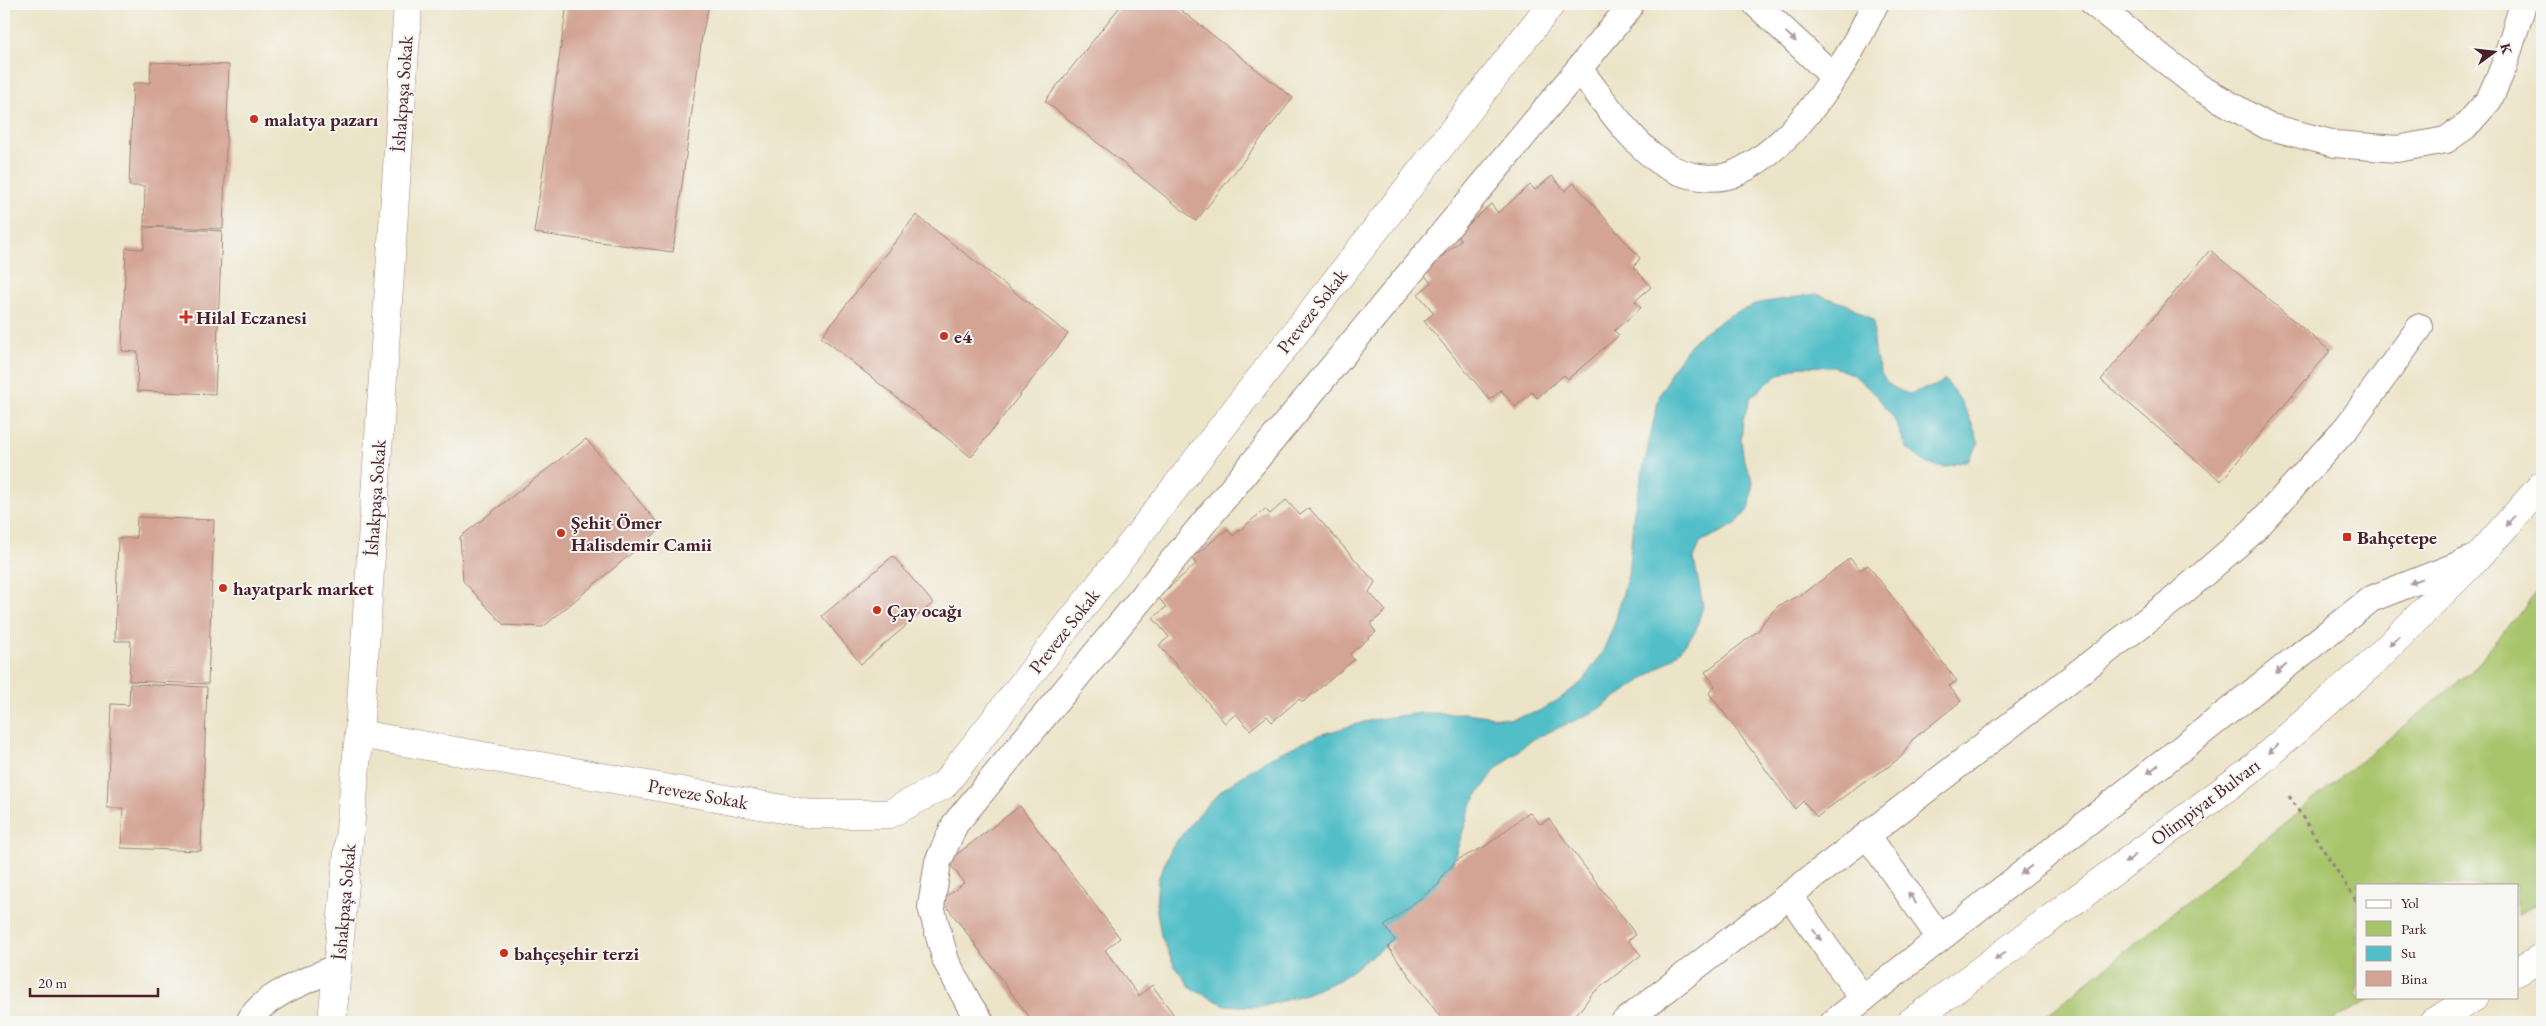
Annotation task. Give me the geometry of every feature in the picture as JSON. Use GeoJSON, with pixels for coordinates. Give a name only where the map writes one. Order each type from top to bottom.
{"type":"FeatureCollection","features":[{"type":"Feature","properties":{"kind":"main road","name":"İshakpaşa Sokak"},"geometry":{"type":"LineString","coordinates":[[332,1022],[360,734],[408,4]]}},
{"type":"Feature","properties":{"kind":"main road","name":"Preveze Sokak"},"geometry":{"type":"LineString","coordinates":[[360,734],[811,814],[889,814],[944,785],[1551,4]]}},
{"type":"Feature","properties":{"kind":"main road","name":"Olimpiyat Bulvarı"},"geometry":{"type":"LineString","coordinates":[[1911,1022],[2249,771],[2369,666],[2478,557],[2542,485]]}},
{"type":"Feature","properties":{"kind":"main road"},"geometry":{"type":"LineString","coordinates":[[2518,971],[2542,957]]}},
{"type":"Feature","properties":{"kind":"main road"},"geometry":{"type":"LineString","coordinates":[[2433,1022],[2473,998]]}},
{"type":"Feature","properties":{"kind":"lane"},"geometry":{"type":"LineString","coordinates":[[1756,4],[1833,76]]}},
{"type":"Feature","properties":{"kind":"lane"},"geometry":{"type":"LineString","coordinates":[[1579,70],[1642,146],[1666,166],[1702,178],[1737,173],[1768,153],[1798,124],[1863,31],[1875,4]]}},
{"type":"Feature","properties":{"kind":"lane"},"geometry":{"type":"LineString","coordinates":[[2094,4],[2199,87],[2267,126],[2335,144],[2397,149],[2446,140],[2466,126],[2489,100],[2504,66],[2523,4]]}},
{"type":"Feature","properties":{"kind":"lane"},"geometry":{"type":"LineString","coordinates":[[981,1022],[970,1006],[946,961],[931,907],[938,862],[954,824],[1630,8]]}},
{"type":"Feature","properties":{"kind":"lane"},"geometry":{"type":"LineString","coordinates":[[1624,1022],[2176,597],[2253,531],[2346,427],[2420,327]]}},
{"type":"Feature","properties":{"kind":"lane"},"geometry":{"type":"LineString","coordinates":[[1834,1022],[2371,599],[2478,557]]}},
{"type":"Feature","properties":{"kind":"lane"},"geometry":{"type":"LineString","coordinates":[[1866,835],[1940,938]]}},
{"type":"Feature","properties":{"kind":"lane"},"geometry":{"type":"LineString","coordinates":[[1789,895],[1863,999]]}},
{"type":"Feature","properties":{"kind":"lane"},"geometry":{"type":"LineString","coordinates":[[249,1022],[252,1016],[280,993],[337,967]]}},
{"type":"Feature","properties":{"kind":"path"},"geometry":{"type":"LineString","coordinates":[[2290,796],[2356,900]]}},
{"type":"Feature","properties":{"kind":"shaded area"},"geometry":{"type":"Polygon","coordinates":[[[255,4],[326,4],[326,9],[255,4]]]}},
{"type":"Feature","properties":{"kind":"green space"},"geometry":{"type":"Polygon","coordinates":[[[2542,586],[2542,901],[2518,914],[2518,884],[2356,884],[2356,998],[2372,998],[2330,1022],[2038,1022],[2470,673],[2542,586]]]}},
{"type":"Feature","properties":{"kind":"water"},"geometry":{"type":"Polygon","coordinates":[[[1816,294],[1849,305],[1874,321],[1878,364],[1885,380],[1892,386],[1908,394],[1935,386],[1945,380],[1965,410],[1979,443],[1968,460],[1945,467],[1927,464],[1907,448],[1893,417],[1876,395],[1854,375],[1834,367],[1800,366],[1775,377],[1751,397],[1743,419],[1741,441],[1744,461],[1753,481],[1750,507],[1735,525],[1700,542],[1694,559],[1703,606],[1695,632],[1674,657],[1594,712],[1531,740],[1496,769],[1472,803],[1442,896],[1409,928],[1339,980],[1306,994],[1261,1007],[1225,1005],[1192,989],[1174,965],[1161,936],[1156,905],[1158,879],[1172,847],[1198,815],[1222,790],[1267,759],[1319,735],[1371,720],[1420,713],[1466,713],[1510,719],[1537,712],[1558,700],[1582,682],[1602,653],[1614,625],[1628,575],[1634,511],[1659,397],[1673,368],[1695,339],[1728,316],[1760,303],[1816,294]]]}},
{"type":"Feature","properties":{"kind":"building"},"geometry":{"type":"Polygon","coordinates":[[[567,4],[709,4],[702,36],[673,252],[534,233],[567,4]]]}},
{"type":"Feature","properties":{"kind":"building"},"geometry":{"type":"Polygon","coordinates":[[[1122,4],[1173,4],[1293,98],[1196,221],[1045,101],[1122,4]]]}},
{"type":"Feature","properties":{"kind":"building"},"geometry":{"type":"Polygon","coordinates":[[[151,62],[229,65],[223,229],[144,226],[145,186],[129,186],[133,83],[150,83],[151,62]]]}},
{"type":"Feature","properties":{"kind":"building"},"geometry":{"type":"Polygon","coordinates":[[[1552,176],[1565,191],[1574,183],[1640,258],[1634,267],[1651,287],[1635,301],[1641,308],[1614,331],[1619,335],[1568,379],[1564,375],[1537,398],[1532,392],[1515,407],[1501,390],[1490,400],[1424,321],[1434,313],[1418,294],[1431,283],[1423,273],[1461,240],[1457,235],[1491,204],[1498,213],[1530,185],[1535,190],[1552,176]]]}},
{"type":"Feature","properties":{"kind":"building","name":"e4"},"geometry":{"type":"Polygon","coordinates":[[[916,215],[1068,334],[971,457],[821,337],[916,215]]]}},
{"type":"Feature","properties":{"kind":"building"},"geometry":{"type":"Polygon","coordinates":[[[144,227],[222,231],[215,394],[137,391],[138,352],[122,351],[126,248],[144,249],[144,227]]]}},
{"type":"Feature","properties":{"kind":"building"},"geometry":{"type":"Polygon","coordinates":[[[2210,250],[2330,351],[2221,481],[2101,380],[2210,250]]]}},
{"type":"Feature","properties":{"kind":"building","name":"Şehit Ömer Halisdemir Camii"},"geometry":{"type":"Polygon","coordinates":[[[586,439],[662,528],[543,627],[504,625],[463,581],[460,537],[586,439]]]}},
{"type":"Feature","properties":{"kind":"building"},"geometry":{"type":"Polygon","coordinates":[[[1286,500],[1300,515],[1309,508],[1375,582],[1369,592],[1386,611],[1370,624],[1376,632],[1350,654],[1354,660],[1303,702],[1299,699],[1272,722],[1267,716],[1250,730],[1236,714],[1225,723],[1159,645],[1169,637],[1153,618],[1166,607],[1158,597],[1196,564],[1192,558],[1227,529],[1233,536],[1265,509],[1270,514],[1286,500]]]}},
{"type":"Feature","properties":{"kind":"building"},"geometry":{"type":"Polygon","coordinates":[[[137,517],[214,520],[208,684],[129,681],[131,641],[115,641],[118,538],[136,538],[137,517]]]}},
{"type":"Feature","properties":{"kind":"building","name":"Çay ocağı"},"geometry":{"type":"Polygon","coordinates":[[[893,556],[933,603],[861,664],[822,616],[893,556]]]}},
{"type":"Feature","properties":{"kind":"building"},"geometry":{"type":"Polygon","coordinates":[[[1850,558],[1860,570],[1868,565],[1957,681],[1949,686],[1961,701],[1912,740],[1902,756],[1884,770],[1863,782],[1817,817],[1803,801],[1795,809],[1709,693],[1715,686],[1705,672],[1759,630],[1764,621],[1778,606],[1806,592],[1850,558]]]}},
{"type":"Feature","properties":{"kind":"building"},"geometry":{"type":"Polygon","coordinates":[[[130,684],[207,687],[201,851],[121,848],[123,808],[107,808],[111,704],[129,705],[130,684]]]}},
{"type":"Feature","properties":{"kind":"building"},"geometry":{"type":"Polygon","coordinates":[[[1020,806],[1120,938],[1105,950],[1139,996],[1152,985],[1179,1022],[1033,1022],[942,900],[964,883],[948,861],[1020,806]]]}},
{"type":"Feature","properties":{"kind":"building"},"geometry":{"type":"Polygon","coordinates":[[[1529,812],[1540,824],[1549,819],[1636,935],[1628,940],[1641,955],[1592,994],[1581,1009],[1566,1022],[1444,1022],[1388,947],[1395,940],[1384,926],[1439,884],[1443,875],[1457,860],[1486,846],[1529,812]]]}},
{"type":"Feature","properties":{"kind":"place","name":"malatya pazarı"},"geometry":{"type":"Point","coordinates":[254,119]}},
{"type":"Feature","properties":{"kind":"place","name":"Hilal Eczanesi"},"geometry":{"type":"Point","coordinates":[186,317]}},
{"type":"Feature","properties":{"kind":"place","name":"e4"},"geometry":{"type":"Point","coordinates":[944,336]}},
{"type":"Feature","properties":{"kind":"place","name":"Şehit Ömer Halisdemir Camii"},"geometry":{"type":"Point","coordinates":[561,533]}},
{"type":"Feature","properties":{"kind":"place","name":"Bahçetepe"},"geometry":{"type":"Point","coordinates":[2347,537]}},
{"type":"Feature","properties":{"kind":"place","name":"hayatpark market"},"geometry":{"type":"Point","coordinates":[223,588]}},
{"type":"Feature","properties":{"kind":"place","name":"Çay ocağı"},"geometry":{"type":"Point","coordinates":[877,610]}},
{"type":"Feature","properties":{"kind":"place","name":"bahçeşehir terzi"},"geometry":{"type":"Point","coordinates":[504,953]}}]}
